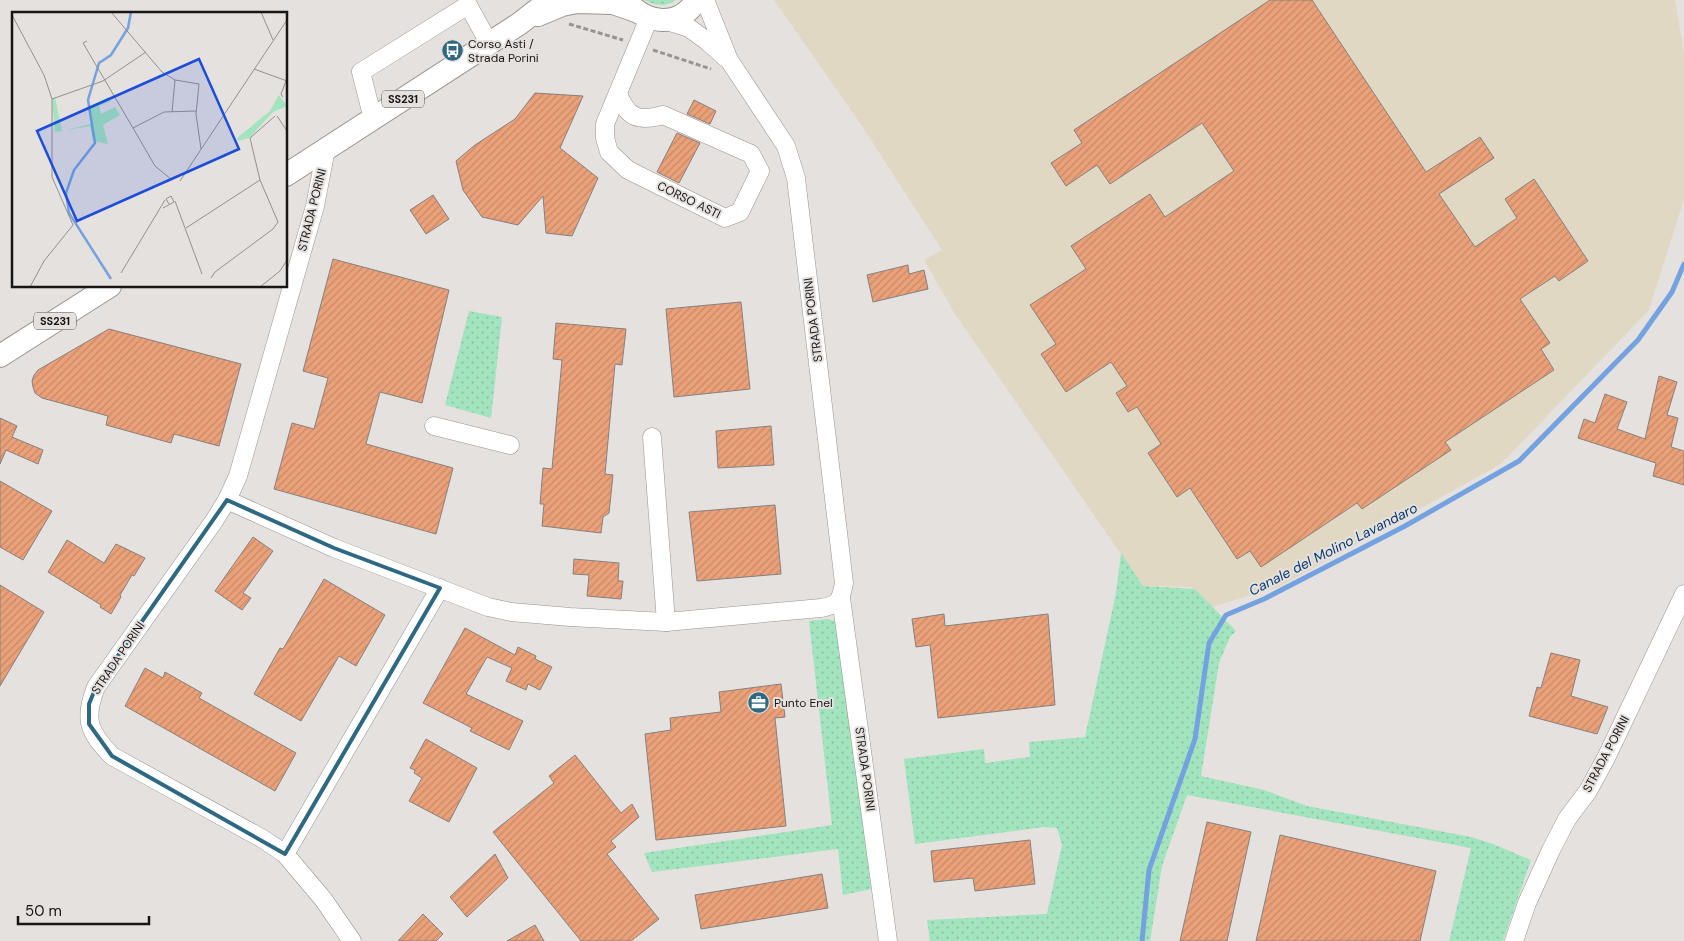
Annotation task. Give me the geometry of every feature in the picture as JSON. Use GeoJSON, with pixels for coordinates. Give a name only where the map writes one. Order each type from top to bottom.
{"type":"FeatureCollection","features":[{"type":"Feature","properties":{"kind":"main road","name":"SS231"},"geometry":{"type":"LineString","coordinates":[[288,174],[519,24],[550,0]]}},
{"type":"Feature","properties":{"kind":"main road"},"geometry":{"type":"LineString","coordinates":[[644,12],[676,17],[687,11],[697,0]]}},
{"type":"Feature","properties":{"kind":"main road","name":"SS231"},"geometry":{"type":"LineString","coordinates":[[519,24],[562,5],[577,2],[613,3],[644,12]]}},
{"type":"Feature","properties":{"kind":"main road","name":"SS231"},"geometry":{"type":"LineString","coordinates":[[0,356],[107,288]]}},
{"type":"Feature","properties":{"kind":"street","name":"STRADA PORINI"},"geometry":{"type":"LineString","coordinates":[[704,0],[729,60],[786,146],[796,178],[844,583],[841,598],[888,941]]}},
{"type":"Feature","properties":{"kind":"street"},"geometry":{"type":"LineString","coordinates":[[373,119],[360,72],[468,5],[489,43]]}},
{"type":"Feature","properties":{"kind":"street","name":"CORSO ASTI"},"geometry":{"type":"LineString","coordinates":[[618,94],[627,112],[640,118],[650,119],[662,116],[751,154],[760,171],[740,212],[725,218],[628,170],[609,152],[605,138],[606,124],[618,94],[638,45],[644,12]]}},
{"type":"Feature","properties":{"kind":"street","name":"STRADA PORINI"},"geometry":{"type":"LineString","coordinates":[[644,12],[689,28],[729,60]]}},
{"type":"Feature","properties":{"kind":"street","name":"STRADA PORINI"},"geometry":{"type":"LineString","coordinates":[[326,150],[315,206],[238,476],[228,500],[96,687],[89,704],[89,724],[98,741],[112,756],[263,839],[285,854],[323,899],[352,941]]}},
{"type":"Feature","properties":{"kind":"street"},"geometry":{"type":"LineString","coordinates":[[434,426],[510,445]]}},
{"type":"Feature","properties":{"kind":"street"},"geometry":{"type":"LineString","coordinates":[[652,436],[666,622]]}},
{"type":"Feature","properties":{"kind":"street"},"geometry":{"type":"LineString","coordinates":[[228,500],[334,548],[488,607],[511,612],[666,622],[821,608],[833,606],[841,598]]}},
{"type":"Feature","properties":{"kind":"street"},"geometry":{"type":"LineString","coordinates":[[285,854],[440,588]]}},
{"type":"Feature","properties":{"kind":"street","name":"STRADA PORINI"},"geometry":{"type":"LineString","coordinates":[[1514,941],[1527,903],[1551,850],[1567,820],[1588,790],[1606,758],[1684,594]]}},
{"type":"Feature","properties":{"kind":"path"},"geometry":{"type":"LineString","coordinates":[[561,21],[712,69],[729,60]]}},
{"type":"Feature","properties":{"kind":"highlighted area"},"geometry":{"type":"Polygon","coordinates":[[[227,500],[334,548],[440,588],[285,854],[112,756],[89,724],[89,704],[96,687],[227,500]]]}},
{"type":"Feature","properties":{"kind":"shaded area"},"geometry":{"type":"Polygon","coordinates":[[[774,0],[1675,0],[1684,53],[1684,199],[1649,310],[1501,464],[1279,587],[1212,607],[1192,587],[1143,586],[955,314],[924,260],[942,250],[862,126],[774,0]]]}},
{"type":"Feature","properties":{"kind":"green space"},"geometry":{"type":"Polygon","coordinates":[[[644,0],[676,0],[660,5],[644,0]]]}},
{"type":"Feature","properties":{"kind":"green space"},"geometry":{"type":"Polygon","coordinates":[[[469,311],[502,317],[491,418],[445,405],[469,311]]]}},
{"type":"Feature","properties":{"kind":"green space"},"geometry":{"type":"Polygon","coordinates":[[[1121,553],[1143,586],[1195,589],[1236,631],[1230,637],[1219,663],[1201,776],[1264,790],[1307,806],[1471,837],[1531,860],[1503,941],[1449,941],[1471,848],[1187,795],[1162,866],[1150,941],[930,941],[927,920],[1047,914],[1062,845],[1057,828],[1044,827],[915,844],[904,759],[984,749],[985,763],[1030,757],[1029,742],[1085,737],[1116,593],[1121,553]]]}},
{"type":"Feature","properties":{"kind":"green space"},"geometry":{"type":"Polygon","coordinates":[[[828,619],[836,622],[839,628],[871,889],[843,895],[838,849],[652,872],[644,853],[832,825],[809,621],[828,619]]]}},
{"type":"Feature","properties":{"kind":"building"},"geometry":{"type":"Polygon","coordinates":[[[1270,0],[1312,0],[1426,172],[1480,137],[1494,158],[1439,194],[1475,247],[1517,218],[1505,199],[1534,179],[1588,261],[1559,281],[1555,276],[1520,299],[1550,343],[1541,349],[1554,370],[1445,442],[1451,450],[1362,509],[1357,503],[1261,567],[1250,551],[1237,559],[1190,488],[1177,497],[1148,453],[1161,444],[1137,407],[1128,412],[1116,393],[1127,386],[1111,362],[1066,392],[1041,354],[1056,344],[1030,305],[1086,269],[1071,246],[1150,194],[1165,217],[1234,171],[1202,123],[1110,184],[1097,165],[1066,186],[1051,163],[1082,143],[1074,130],[1270,0]]]}},
{"type":"Feature","properties":{"kind":"building"},"geometry":{"type":"Polygon","coordinates":[[[535,93],[583,96],[560,148],[598,178],[572,236],[546,233],[543,196],[518,225],[482,217],[463,190],[456,161],[475,145],[515,119],[535,93]]]}},
{"type":"Feature","properties":{"kind":"building"},"geometry":{"type":"Polygon","coordinates":[[[694,100],[716,111],[710,124],[687,114],[694,100]]]}},
{"type":"Feature","properties":{"kind":"building"},"geometry":{"type":"Polygon","coordinates":[[[677,133],[700,143],[679,183],[657,172],[677,133]]]}},
{"type":"Feature","properties":{"kind":"building"},"geometry":{"type":"Polygon","coordinates":[[[433,195],[449,219],[426,234],[410,210],[433,195]]]}},
{"type":"Feature","properties":{"kind":"building"},"geometry":{"type":"Polygon","coordinates":[[[333,259],[449,290],[422,403],[380,392],[366,444],[453,468],[436,534],[274,489],[292,423],[314,429],[328,378],[303,371],[333,259]]]}},
{"type":"Feature","properties":{"kind":"building"},"geometry":{"type":"Polygon","coordinates":[[[908,265],[909,274],[924,270],[928,289],[873,302],[867,275],[908,265]]]}},
{"type":"Feature","properties":{"kind":"building"},"geometry":{"type":"Polygon","coordinates":[[[741,302],[750,389],[674,397],[666,309],[741,302]]]}},
{"type":"Feature","properties":{"kind":"building"},"geometry":{"type":"Polygon","coordinates":[[[556,323],[626,329],[622,365],[615,364],[605,474],[613,475],[609,513],[603,517],[601,533],[542,526],[544,504],[540,504],[543,468],[552,469],[562,360],[553,359],[556,323]]]}},
{"type":"Feature","properties":{"kind":"building"},"geometry":{"type":"Polygon","coordinates":[[[109,329],[241,364],[219,446],[174,434],[171,443],[106,425],[108,416],[42,398],[35,393],[32,381],[38,370],[109,329]]]}},
{"type":"Feature","properties":{"kind":"building"},"geometry":{"type":"Polygon","coordinates":[[[1659,376],[1677,382],[1667,415],[1678,418],[1671,447],[1684,451],[1684,485],[1653,476],[1656,463],[1578,438],[1584,419],[1595,423],[1605,394],[1627,402],[1617,429],[1645,439],[1659,376]]]}},
{"type":"Feature","properties":{"kind":"building"},"geometry":{"type":"Polygon","coordinates":[[[0,418],[17,426],[12,437],[43,450],[38,464],[6,450],[0,464],[0,418]]]}},
{"type":"Feature","properties":{"kind":"building"},"geometry":{"type":"Polygon","coordinates":[[[771,426],[774,465],[718,468],[716,431],[771,426]]]}},
{"type":"Feature","properties":{"kind":"building"},"geometry":{"type":"Polygon","coordinates":[[[0,481],[52,511],[23,560],[0,547],[0,481]]]}},
{"type":"Feature","properties":{"kind":"building"},"geometry":{"type":"Polygon","coordinates":[[[775,505],[781,574],[697,581],[689,512],[775,505]]]}},
{"type":"Feature","properties":{"kind":"building"},"geometry":{"type":"Polygon","coordinates":[[[253,537],[273,551],[243,593],[251,598],[242,610],[215,591],[253,537]]]}},
{"type":"Feature","properties":{"kind":"building"},"geometry":{"type":"Polygon","coordinates":[[[67,540],[104,563],[116,544],[145,558],[134,576],[132,575],[111,614],[100,607],[101,605],[48,572],[67,540]]]}},
{"type":"Feature","properties":{"kind":"building"},"geometry":{"type":"Polygon","coordinates":[[[574,559],[619,563],[618,581],[623,581],[621,599],[587,596],[589,575],[573,574],[574,559]]]}},
{"type":"Feature","properties":{"kind":"building"},"geometry":{"type":"Polygon","coordinates":[[[324,579],[385,615],[356,666],[339,656],[301,721],[254,694],[280,648],[283,649],[324,579]]]}},
{"type":"Feature","properties":{"kind":"building"},"geometry":{"type":"Polygon","coordinates":[[[0,585],[44,612],[0,686],[0,585]]]}},
{"type":"Feature","properties":{"kind":"building"},"geometry":{"type":"Polygon","coordinates":[[[944,614],[945,626],[1048,614],[1055,705],[938,718],[930,645],[916,647],[912,619],[944,614]]]}},
{"type":"Feature","properties":{"kind":"building"},"geometry":{"type":"Polygon","coordinates":[[[465,628],[515,655],[518,647],[536,656],[535,659],[552,667],[540,690],[528,684],[526,690],[506,681],[512,668],[487,657],[466,694],[523,721],[509,750],[470,731],[472,728],[423,703],[465,628]]]}},
{"type":"Feature","properties":{"kind":"building"},"geometry":{"type":"Polygon","coordinates":[[[1551,653],[1580,660],[1571,696],[1608,707],[1597,734],[1529,716],[1537,687],[1541,688],[1551,653]]]}},
{"type":"Feature","properties":{"kind":"building"},"geometry":{"type":"Polygon","coordinates":[[[145,668],[163,678],[165,672],[202,693],[199,698],[296,753],[275,791],[125,706],[145,668]]]}},
{"type":"Feature","properties":{"kind":"building"},"geometry":{"type":"Polygon","coordinates":[[[781,684],[785,717],[775,718],[786,826],[656,840],[645,734],[671,730],[670,718],[721,712],[719,692],[781,684]]]}},
{"type":"Feature","properties":{"kind":"building"},"geometry":{"type":"Polygon","coordinates":[[[426,739],[477,768],[449,822],[409,801],[422,778],[414,773],[415,770],[410,768],[426,739]]]}},
{"type":"Feature","properties":{"kind":"building"},"geometry":{"type":"Polygon","coordinates":[[[575,755],[621,813],[632,804],[639,817],[611,841],[616,847],[607,854],[659,919],[631,941],[581,941],[493,832],[554,783],[549,776],[575,755]]]}},
{"type":"Feature","properties":{"kind":"building"},"geometry":{"type":"Polygon","coordinates":[[[1207,822],[1251,832],[1227,941],[1180,941],[1207,822]]]}},
{"type":"Feature","properties":{"kind":"building"},"geometry":{"type":"Polygon","coordinates":[[[1280,835],[1436,871],[1420,941],[1256,941],[1280,835]]]}},
{"type":"Feature","properties":{"kind":"building"},"geometry":{"type":"Polygon","coordinates":[[[1030,840],[1035,884],[975,891],[973,878],[934,882],[931,851],[1030,840]]]}},
{"type":"Feature","properties":{"kind":"building"},"geometry":{"type":"Polygon","coordinates":[[[495,854],[508,878],[467,917],[450,897],[495,854]]]}},
{"type":"Feature","properties":{"kind":"building"},"geometry":{"type":"Polygon","coordinates":[[[822,874],[828,908],[701,929],[695,895],[822,874]]]}},
{"type":"Feature","properties":{"kind":"building"},"geometry":{"type":"Polygon","coordinates":[[[423,914],[443,934],[436,941],[398,941],[423,914]]]}},
{"type":"Feature","properties":{"kind":"building"},"geometry":{"type":"Polygon","coordinates":[[[535,925],[544,941],[507,941],[535,925]]]}},
{"type":"Feature","properties":{"kind":"waterway","name":"Canale del Molino Lavandaro"},"geometry":{"type":"LineString","coordinates":[[1142,941],[1149,870],[1195,739],[1209,643],[1226,615],[1264,599],[1405,526],[1519,461],[1638,340],[1672,292],[1684,264]]}},
{"type":"Feature","properties":{"kind":"place","name":"Corso Asti / Strada Porini"},"geometry":{"type":"Point","coordinates":[452,51]}},
{"type":"Feature","properties":{"kind":"place","name":"Punto Enel"},"geometry":{"type":"Point","coordinates":[758,703]}}]}
